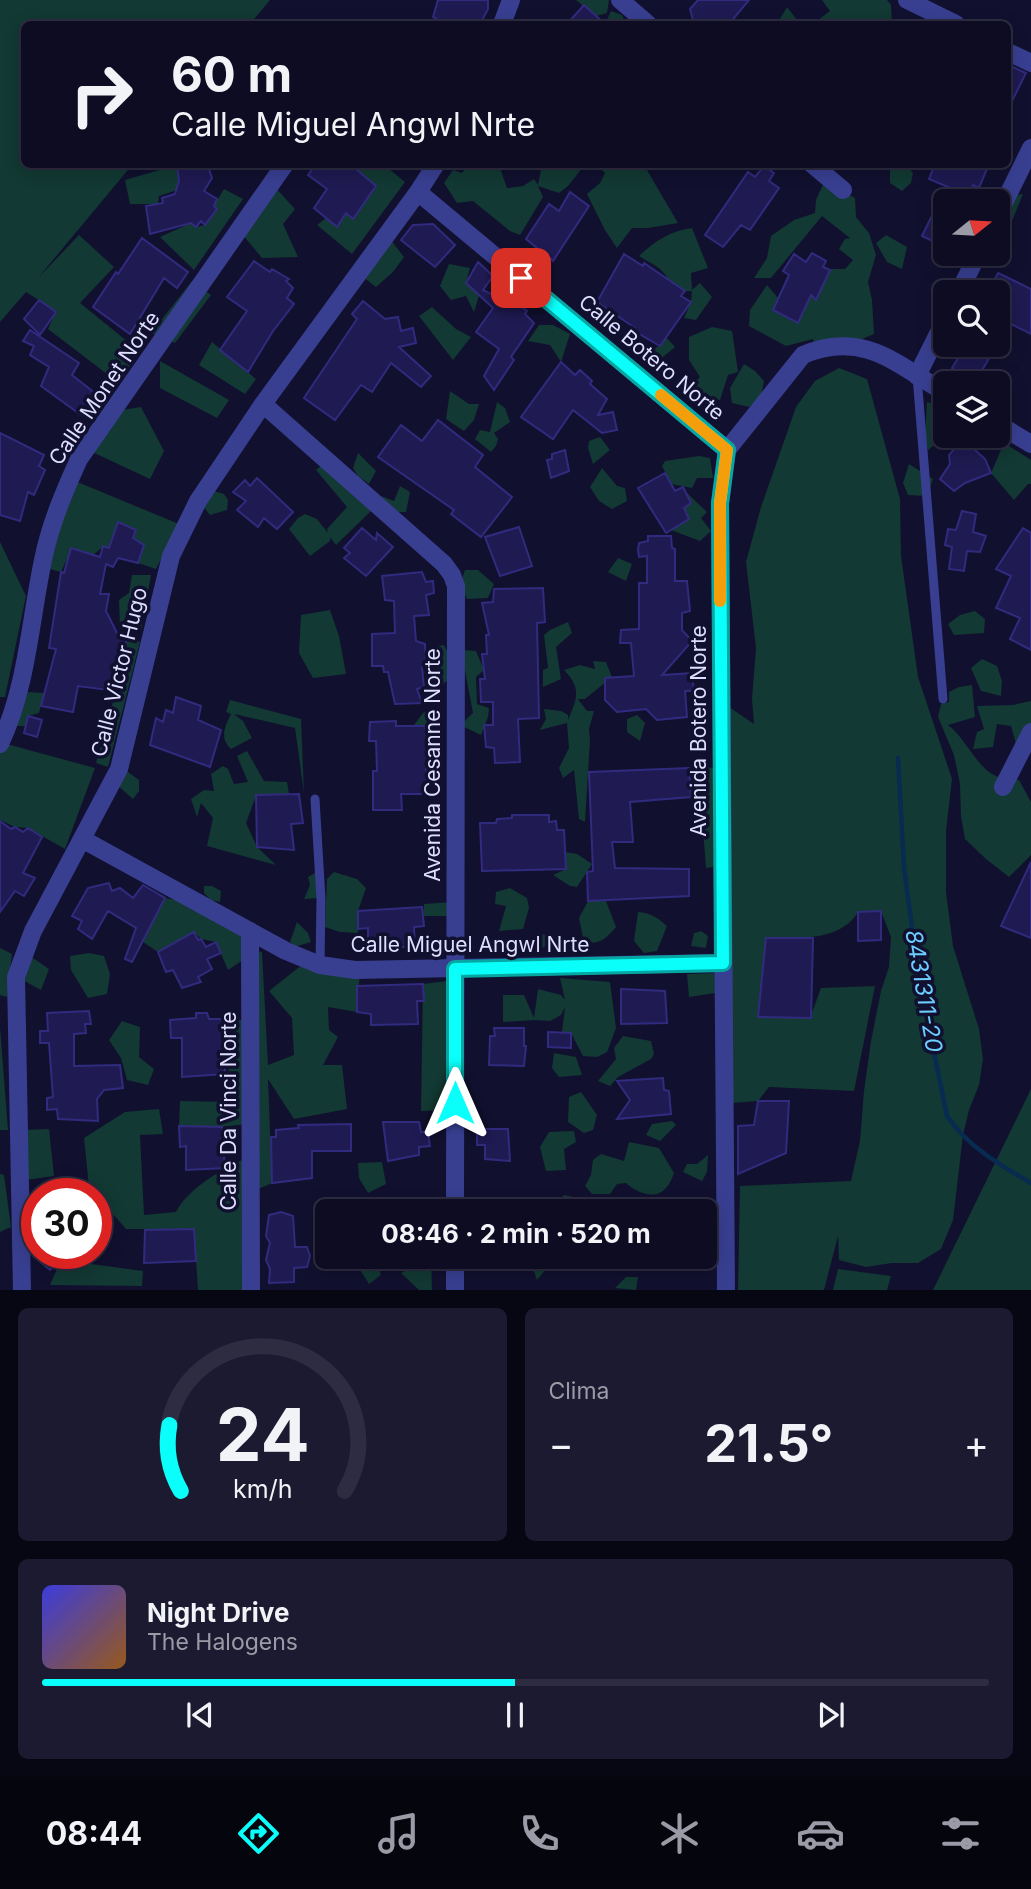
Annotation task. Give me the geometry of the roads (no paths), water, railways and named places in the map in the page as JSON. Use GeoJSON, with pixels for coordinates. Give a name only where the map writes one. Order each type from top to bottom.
{"type":"FeatureCollection","features":[{"type":"Feature","properties":{"kind":"street"},"geometry":{"type":"LineString","coordinates":[[503,21],[511,0]]}},
{"type":"Feature","properties":{"kind":"street"},"geometry":{"type":"LineString","coordinates":[[620,0],[644,21]]}},
{"type":"Feature","properties":{"kind":"street"},"geometry":{"type":"LineString","coordinates":[[907,0],[950,21]]}},
{"type":"Feature","properties":{"kind":"street"},"geometry":{"type":"LineString","coordinates":[[1011,54],[1031,64]]}},
{"type":"Feature","properties":{"kind":"street"},"geometry":{"type":"LineString","coordinates":[[1010,191],[1031,148]]}},
{"type":"Feature","properties":{"kind":"street","name":"Calle Monet Norte"},"geometry":{"type":"LineString","coordinates":[[0,744],[17,703],[43,557],[60,502],[79,459],[282,168]]}},
{"type":"Feature","properties":{"kind":"street","name":"Calle Victor Hugo"},"geometry":{"type":"LineString","coordinates":[[22,1290],[16,977],[33,930],[119,769],[171,556],[198,501],[263,404],[433,168]]}},
{"type":"Feature","properties":{"kind":"street"},"geometry":{"type":"LineString","coordinates":[[817,168],[843,190]]}},
{"type":"Feature","properties":{"kind":"street","name":"Calle Botero Norte"},"geometry":{"type":"LineString","coordinates":[[418,192],[727,450]]}},
{"type":"Feature","properties":{"kind":"street"},"geometry":{"type":"LineString","coordinates":[[917,376],[933,344]]}},
{"type":"Feature","properties":{"kind":"street"},"geometry":{"type":"LineString","coordinates":[[727,450],[803,355],[817,349],[834,345],[871,349],[933,386]]}},
{"type":"Feature","properties":{"kind":"street","name":"Avenida Cesanne Norte"},"geometry":{"type":"LineString","coordinates":[[263,404],[444,564],[456,586],[455,1199]]}},
{"type":"Feature","properties":{"kind":"street"},"geometry":{"type":"LineString","coordinates":[[1010,431],[1031,444]]}},
{"type":"Feature","properties":{"kind":"street","name":"Avenida Botero Norte"},"geometry":{"type":"LineString","coordinates":[[726,1290],[720,503],[727,450]]}},
{"type":"Feature","properties":{"kind":"street"},"geometry":{"type":"LineString","coordinates":[[1003,787],[1031,732]]}},
{"type":"Feature","properties":{"kind":"street","name":"Calle Miguel Angwl Nrte"},"geometry":{"type":"LineString","coordinates":[[82,839],[286,951],[320,965],[355,970],[723,963]]}},
{"type":"Feature","properties":{"kind":"street","name":"Calle Da Vinci Norte"},"geometry":{"type":"LineString","coordinates":[[250,931],[251,1290]]}},
{"type":"Feature","properties":{"kind":"street"},"geometry":{"type":"LineString","coordinates":[[454,1269],[454,1290]]}},
{"type":"Feature","properties":{"kind":"lane"},"geometry":{"type":"LineString","coordinates":[[917,376],[943,699]]}},
{"type":"Feature","properties":{"kind":"lane"},"geometry":{"type":"LineString","coordinates":[[315,799],[321,899],[320,965]]}},
{"type":"Feature","properties":{"kind":"waterway","name":"8431311-20"},"geometry":{"type":"LineString","coordinates":[[898,758],[904,868],[919,979],[947,1116],[974,1146],[1031,1183]]}}]}
